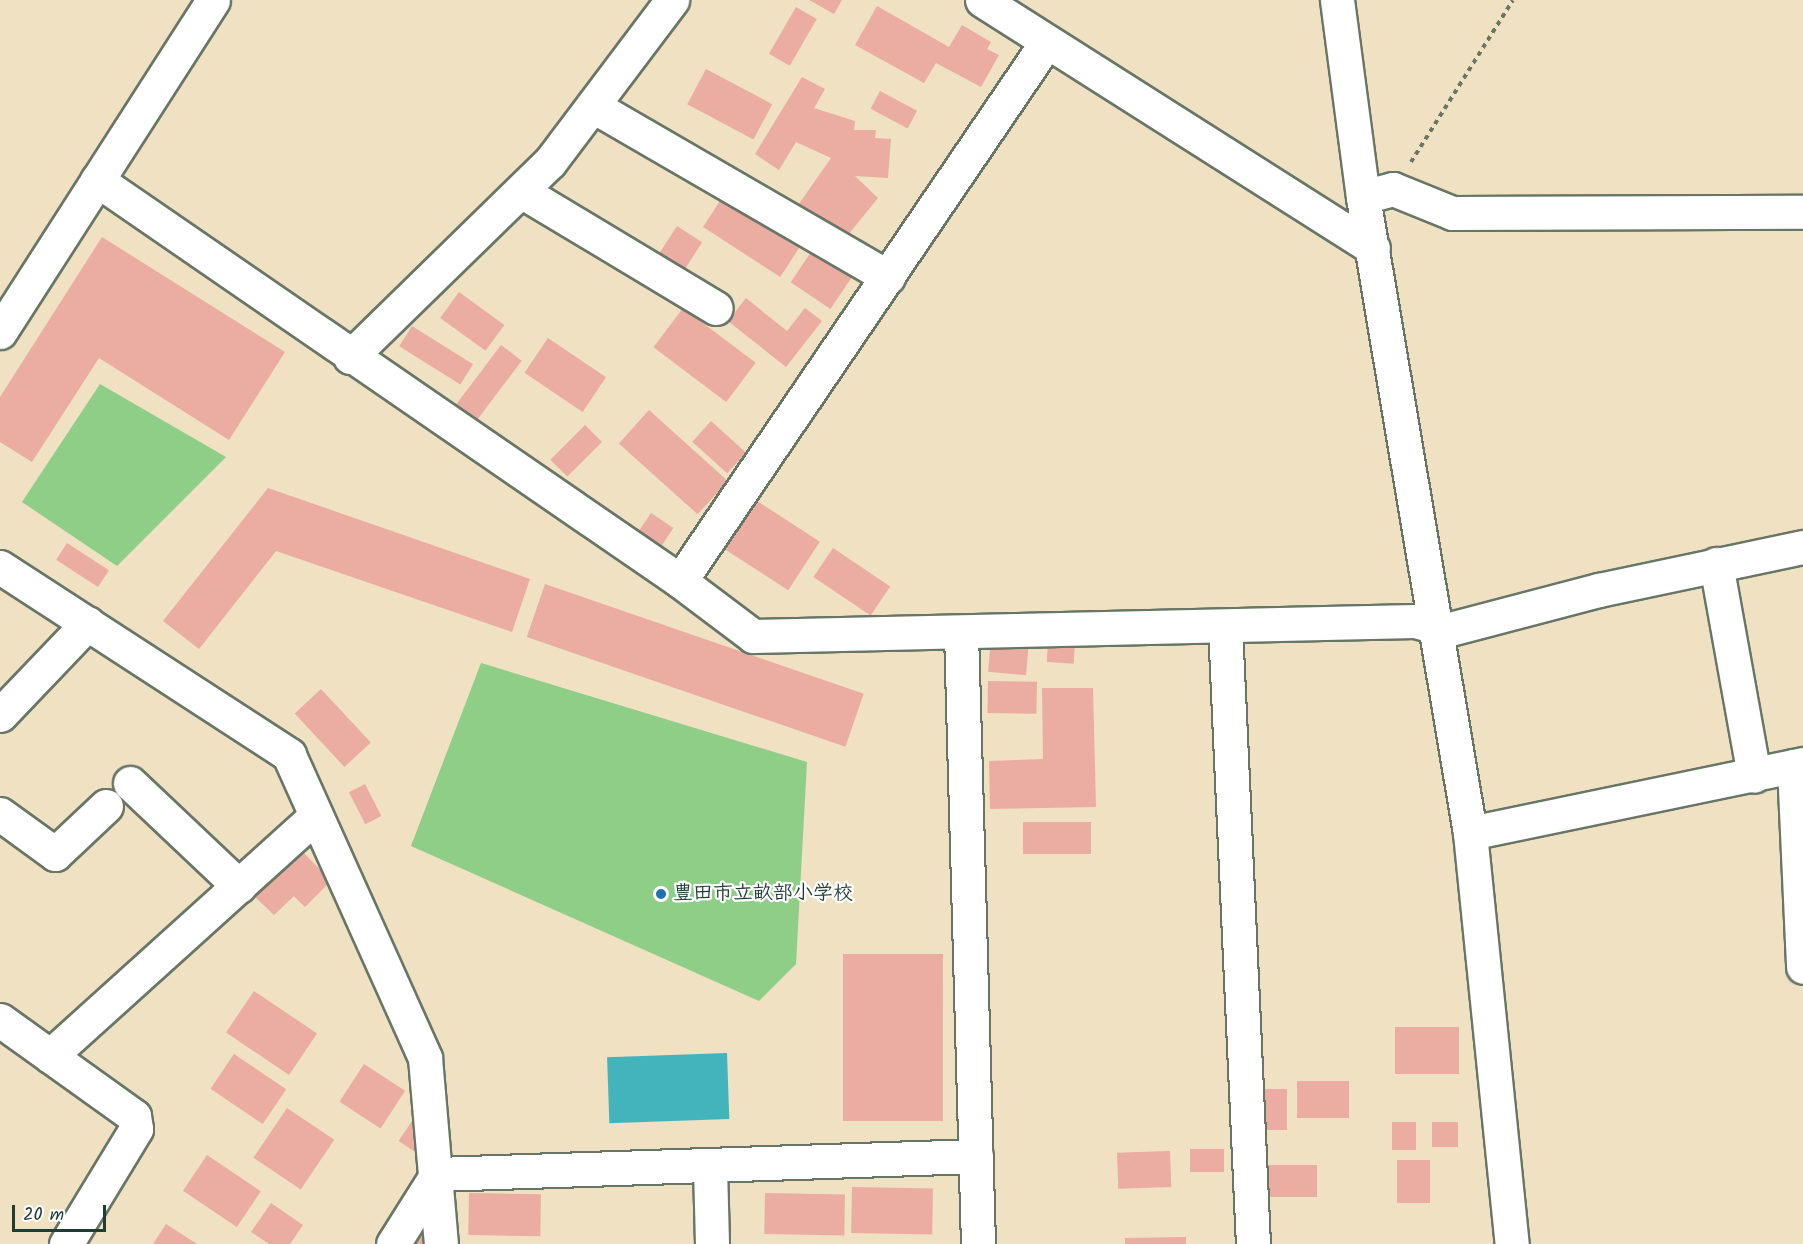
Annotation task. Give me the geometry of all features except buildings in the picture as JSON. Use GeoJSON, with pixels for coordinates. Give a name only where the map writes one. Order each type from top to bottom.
{"type":"FeatureCollection","features":[{"type":"Feature","properties":{"kind":"street"},"geometry":{"type":"LineString","coordinates":[[1,328],[213,0]]}},
{"type":"Feature","properties":{"kind":"street"},"geometry":{"type":"LineString","coordinates":[[350,357],[550,162],[672,0]]}},
{"type":"Feature","properties":{"kind":"street"},"geometry":{"type":"LineString","coordinates":[[982,0],[1046,43],[1372,248]]}},
{"type":"Feature","properties":{"kind":"street"},"geometry":{"type":"LineString","coordinates":[[1336,0],[1378,193],[1372,248],[1470,833],[1512,1244]]}},
{"type":"Feature","properties":{"kind":"street"},"geometry":{"type":"LineString","coordinates":[[681,581],[1046,43]]}},
{"type":"Feature","properties":{"kind":"street"},"geometry":{"type":"LineString","coordinates":[[592,106],[888,277]]}},
{"type":"Feature","properties":{"kind":"street"},"geometry":{"type":"LineString","coordinates":[[97,180],[350,357],[681,581],[753,636],[1415,621],[1446,630],[1503,617],[1599,590],[1803,547]]}},
{"type":"Feature","properties":{"kind":"street"},"geometry":{"type":"LineString","coordinates":[[521,191],[716,308]]}},
{"type":"Feature","properties":{"kind":"street"},"geometry":{"type":"LineString","coordinates":[[1378,193],[1452,213],[1803,212]]}},
{"type":"Feature","properties":{"kind":"street"},"geometry":{"type":"LineString","coordinates":[[1716,564],[1754,776]]}},
{"type":"Feature","properties":{"kind":"street"},"geometry":{"type":"LineString","coordinates":[[0,567],[289,755],[425,1058],[437,1174],[441,1244]]}},
{"type":"Feature","properties":{"kind":"street"},"geometry":{"type":"LineString","coordinates":[[0,715],[88,623]]}},
{"type":"Feature","properties":{"kind":"street"},"geometry":{"type":"LineString","coordinates":[[1225,626],[1253,1244]]}},
{"type":"Feature","properties":{"kind":"street"},"geometry":{"type":"LineString","coordinates":[[961,632],[978,1244]]}},
{"type":"Feature","properties":{"kind":"street"},"geometry":{"type":"LineString","coordinates":[[1470,833],[1799,765],[1803,967]]}},
{"type":"Feature","properties":{"kind":"street"},"geometry":{"type":"LineString","coordinates":[[130,783],[239,886]]}},
{"type":"Feature","properties":{"kind":"street"},"geometry":{"type":"LineString","coordinates":[[0,814],[55,854],[106,806]]}},
{"type":"Feature","properties":{"kind":"street"},"geometry":{"type":"LineString","coordinates":[[50,1056],[316,816]]}},
{"type":"Feature","properties":{"kind":"street"},"geometry":{"type":"LineString","coordinates":[[0,1020],[134,1116],[136,1129],[66,1244]]}},
{"type":"Feature","properties":{"kind":"street"},"geometry":{"type":"LineString","coordinates":[[437,1174],[710,1167],[976,1156]]}},
{"type":"Feature","properties":{"kind":"street"},"geometry":{"type":"LineString","coordinates":[[710,1167],[712,1244]]}},
{"type":"Feature","properties":{"kind":"street"},"geometry":{"type":"LineString","coordinates":[[393,1244],[437,1174]]}},
{"type":"Feature","properties":{"kind":"path"},"geometry":{"type":"LineString","coordinates":[[1378,193],[1513,0]]}},
{"type":"Feature","properties":{"kind":"green space"},"geometry":{"type":"Polygon","coordinates":[[[100,384],[226,457],[117,566],[22,502],[100,384]]]}},
{"type":"Feature","properties":{"kind":"green space"},"geometry":{"type":"Polygon","coordinates":[[[481,663],[807,762],[796,964],[759,1001],[411,846],[481,663]]]}},
{"type":"Feature","properties":{"kind":"water"},"geometry":{"type":"Polygon","coordinates":[[[727,1053],[729,1119],[609,1123],[607,1057],[727,1053]]]}},
{"type":"Feature","properties":{"kind":"place","name":"豊田市立畝部小学校"},"geometry":{"type":"Point","coordinates":[661,894]}}]}
